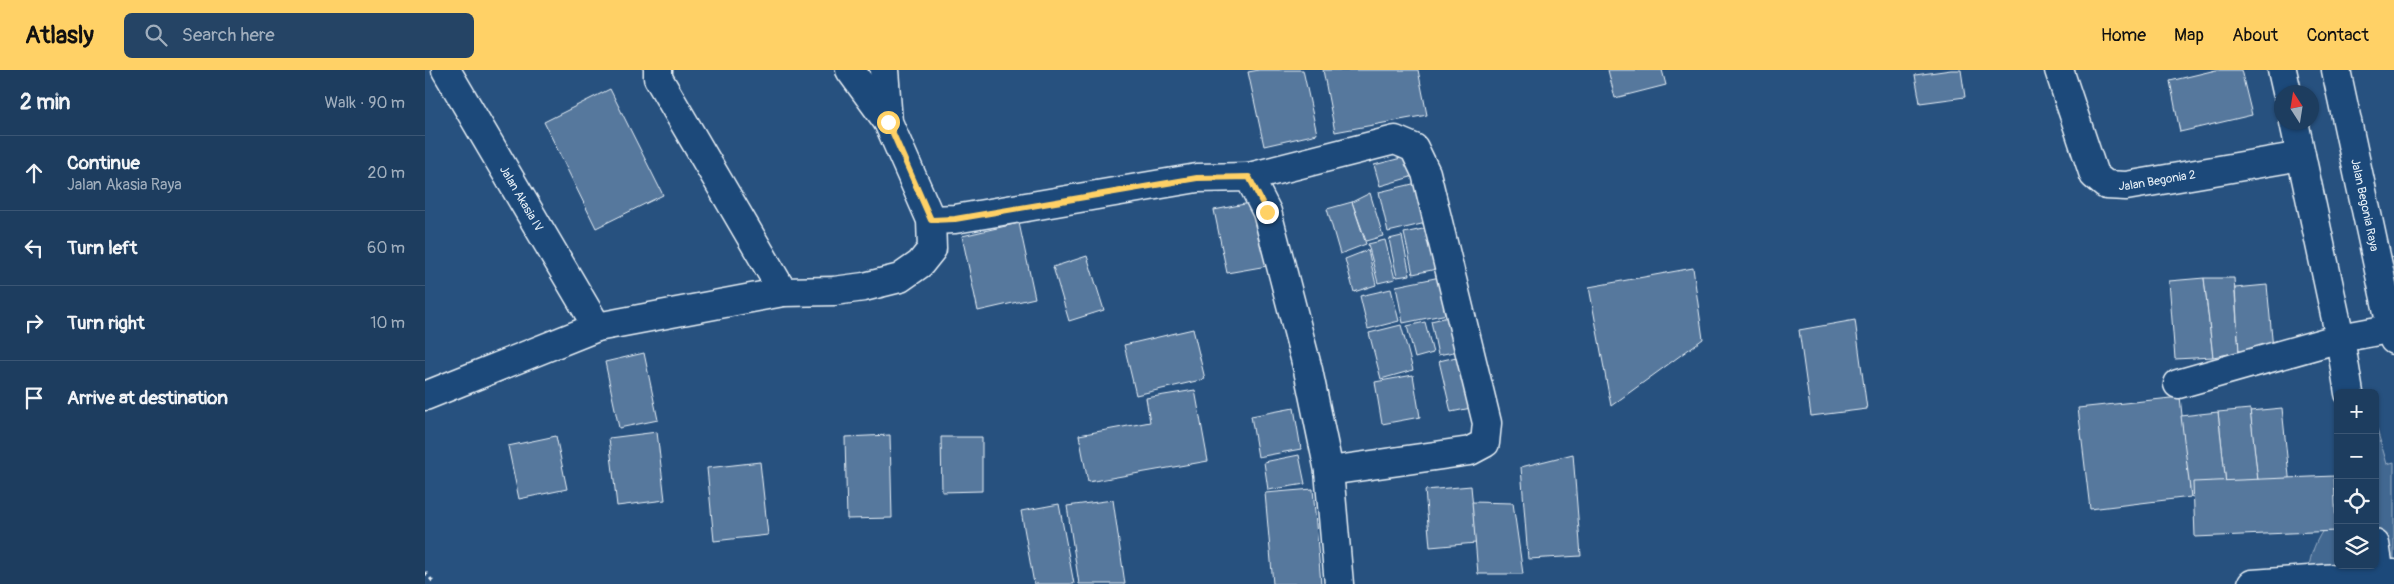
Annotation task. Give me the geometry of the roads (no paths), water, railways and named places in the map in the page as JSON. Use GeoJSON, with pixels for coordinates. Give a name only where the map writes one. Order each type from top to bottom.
{"type":"FeatureCollection","features":[{"type":"Feature","properties":{"kind":"street","name":"Jalan Akasia IV"},"geometry":{"type":"LineString","coordinates":[[446,70],[597,327]]}},
{"type":"Feature","properties":{"kind":"street"},"geometry":{"type":"LineString","coordinates":[[657,70],[658,78],[783,292]]}},
{"type":"Feature","properties":{"kind":"street"},"geometry":{"type":"LineString","coordinates":[[425,396],[597,327],[783,292],[834,291],[864,287],[900,278],[920,264],[932,249],[931,220],[888,122],[850,70]]}},
{"type":"Feature","properties":{"kind":"street"},"geometry":{"type":"LineString","coordinates":[[883,70],[888,122]]}},
{"type":"Feature","properties":{"kind":"street","name":"Jalan Begonia 2"},"geometry":{"type":"LineString","coordinates":[[2059,70],[2094,175],[2106,185],[2126,186],[2301,156]]}},
{"type":"Feature","properties":{"kind":"street"},"geometry":{"type":"LineString","coordinates":[[2282,70],[2285,85]]}},
{"type":"Feature","properties":{"kind":"street","name":"Jalan Begonia Raya"},"geometry":{"type":"LineString","coordinates":[[2336,70],[2393,332]]}},
{"type":"Feature","properties":{"kind":"street"},"geometry":{"type":"LineString","coordinates":[[2296,130],[2340,338],[2348,389]]}},
{"type":"Feature","properties":{"kind":"street"},"geometry":{"type":"LineString","coordinates":[[931,220],[955,219],[1197,178],[1249,177],[1395,140],[1414,148],[1426,173],[1487,423],[1485,443],[1470,451],[1329,471]]}},
{"type":"Feature","properties":{"kind":"street"},"geometry":{"type":"LineString","coordinates":[[1249,177],[1269,221],[1308,370],[1329,471],[1339,584]]}},
{"type":"Feature","properties":{"kind":"street"},"geometry":{"type":"LineString","coordinates":[[2179,384],[2340,338],[2393,332]]}},
{"type":"Feature","properties":{"kind":"street"},"geometry":{"type":"LineString","coordinates":[[2252,584],[2387,575],[2379,554]]}}]}
